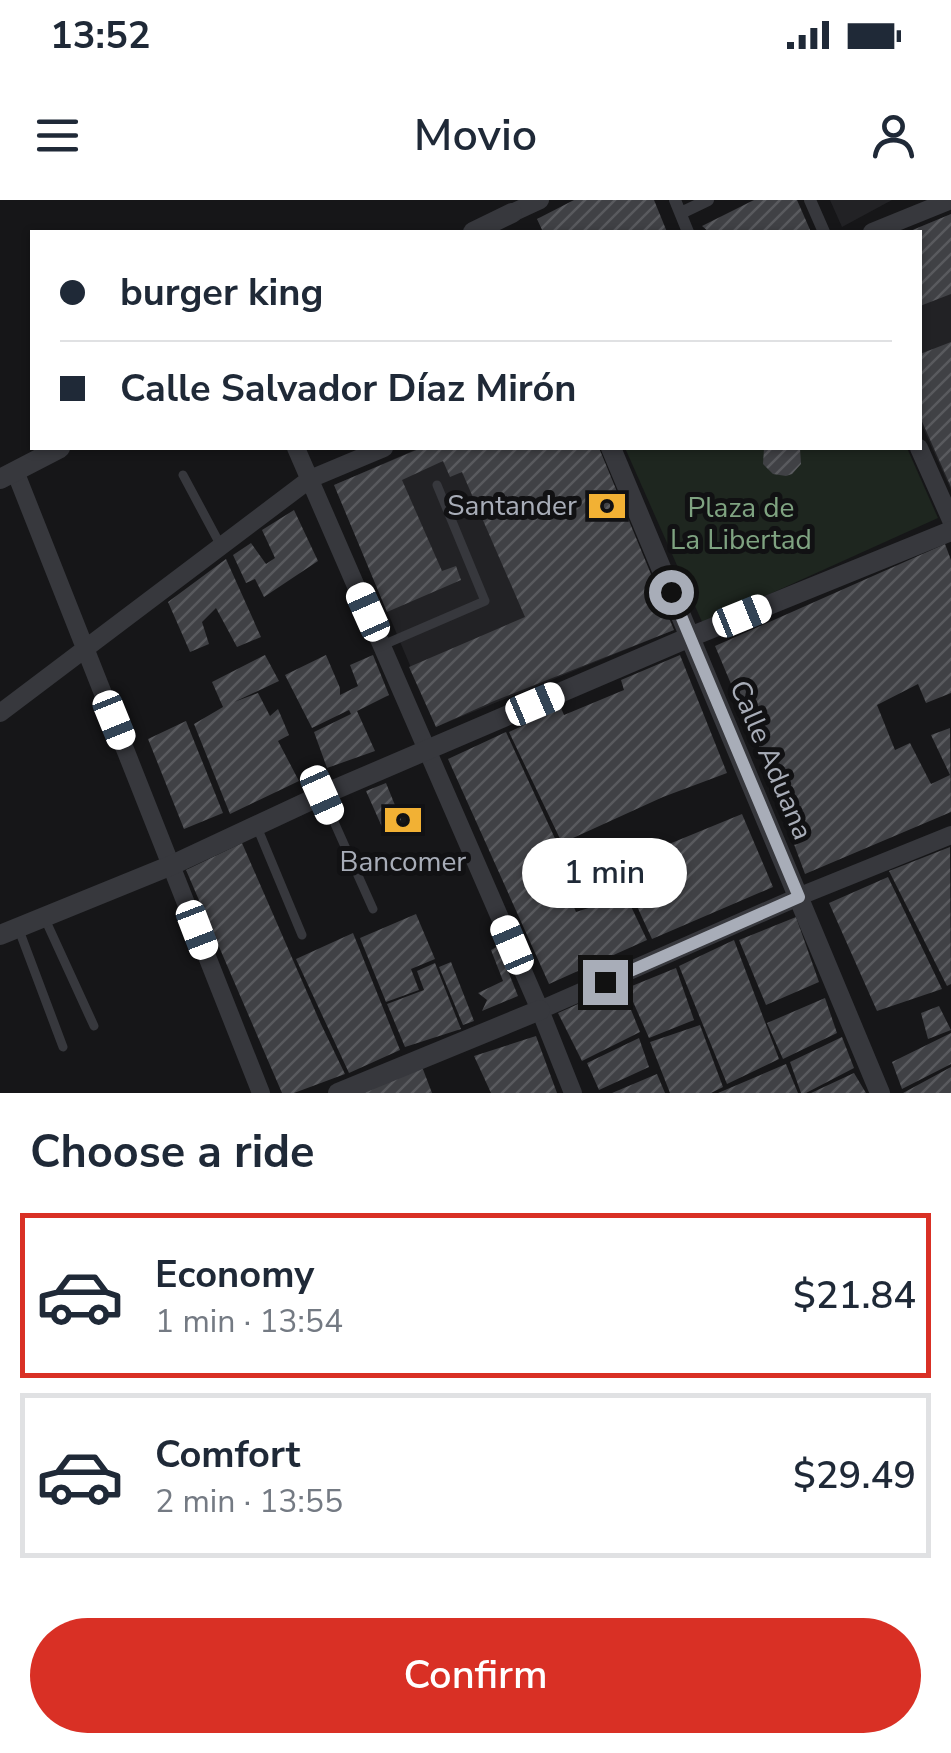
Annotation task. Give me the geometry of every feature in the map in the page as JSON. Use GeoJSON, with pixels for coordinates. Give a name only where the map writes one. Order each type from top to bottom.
{"type":"FeatureCollection","features":[{"type":"Feature","properties":{"kind":"street"},"geometry":{"type":"LineString","coordinates":[[478,230],[540,200]]}},
{"type":"Feature","properties":{"kind":"street"},"geometry":{"type":"LineString","coordinates":[[678,207],[708,200]]}},
{"type":"Feature","properties":{"kind":"street"},"geometry":{"type":"LineString","coordinates":[[810,200],[823,230]]}},
{"type":"Feature","properties":{"kind":"street"},"geometry":{"type":"LineString","coordinates":[[877,230],[951,200]]}},
{"type":"Feature","properties":{"kind":"street"},"geometry":{"type":"LineString","coordinates":[[56,450],[8,475],[84,648],[261,1093]]}},
{"type":"Feature","properties":{"kind":"street"},"geometry":{"type":"LineString","coordinates":[[297,450],[573,1093]]}},
{"type":"Feature","properties":{"kind":"street"},"geometry":{"type":"LineString","coordinates":[[0,712],[310,479],[379,450]]}},
{"type":"Feature","properties":{"kind":"street","name":"Calle Aduana"},"geometry":{"type":"LineString","coordinates":[[613,450],[880,1093]]}},
{"type":"Feature","properties":{"kind":"street"},"geometry":{"type":"LineString","coordinates":[[920,450],[951,520]]}},
{"type":"Feature","properties":{"kind":"street"},"geometry":{"type":"LineString","coordinates":[[9,931],[172,865],[322,795],[690,637],[951,531]]}},
{"type":"Feature","properties":{"kind":"street"},"geometry":{"type":"LineString","coordinates":[[338,1093],[951,835]]}},
{"type":"Feature","properties":{"kind":"lane"},"geometry":{"type":"LineString","coordinates":[[183,475],[221,546]]}},
{"type":"Feature","properties":{"kind":"lane"},"geometry":{"type":"LineString","coordinates":[[383,645],[485,601],[437,485]]}},
{"type":"Feature","properties":{"kind":"lane"},"geometry":{"type":"LineString","coordinates":[[322,795],[373,909]]}},
{"type":"Feature","properties":{"kind":"lane"},"geometry":{"type":"LineString","coordinates":[[256,825],[302,935]]}},
{"type":"Feature","properties":{"kind":"lane"},"geometry":{"type":"LineString","coordinates":[[44,916],[94,1026]]}},
{"type":"Feature","properties":{"kind":"lane"},"geometry":{"type":"LineString","coordinates":[[9,931],[63,1047]]}},
{"type":"Feature","properties":{"kind":"shaded area"},"geometry":{"type":"Polygon","coordinates":[[[830,200],[892,200],[842,227],[830,200]]]}},
{"type":"Feature","properties":{"kind":"shaded area"},"geometry":{"type":"Polygon","coordinates":[[[951,214],[951,490],[922,425],[922,230],[912,230],[951,214]]]}},
{"type":"Feature","properties":{"kind":"shaded area"},"geometry":{"type":"Polygon","coordinates":[[[414,450],[600,450],[674,630],[436,727],[334,485],[414,450]]]}},
{"type":"Feature","properties":{"kind":"green space","name":"Plaza de La Libertad"},"geometry":{"type":"Polygon","coordinates":[[[626,450],[908,450],[938,518],[703,624],[626,450]]]}},
{"type":"Feature","properties":{"kind":"building"},"geometry":{"type":"Polygon","coordinates":[[[574,200],[654,200],[666,230],[542,230],[537,219],[574,200]]]}},
{"type":"Feature","properties":{"kind":"building"},"geometry":{"type":"Polygon","coordinates":[[[754,200],[797,200],[810,230],[707,230],[702,226],[754,200]]]}},
{"type":"Feature","properties":{"kind":"building"},"geometry":{"type":"Polygon","coordinates":[[[951,214],[951,294],[922,305],[922,230],[913,230],[951,214]]]}},
{"type":"Feature","properties":{"kind":"building"},"geometry":{"type":"Polygon","coordinates":[[[951,342],[951,487],[922,422],[922,353],[951,342]]]}},
{"type":"Feature","properties":{"kind":"building"},"geometry":{"type":"Polygon","coordinates":[[[416,450],[600,450],[674,630],[436,727],[409,667],[525,617],[462,472],[450,477],[443,461],[402,480],[442,571],[456,566],[461,580],[387,612],[334,485],[416,450]]]}},
{"type":"Feature","properties":{"kind":"building"},"geometry":{"type":"Polygon","coordinates":[[[764,450],[800,450],[801,464],[792,474],[773,474],[763,464],[764,450]]]}},
{"type":"Feature","properties":{"kind":"building"},"geometry":{"type":"Polygon","coordinates":[[[294,510],[318,561],[264,597],[255,579],[246,583],[233,555],[251,543],[266,564],[275,558],[262,530],[294,510]]]}},
{"type":"Feature","properties":{"kind":"building"},"geometry":{"type":"Polygon","coordinates":[[[945,544],[951,560],[951,693],[926,703],[918,684],[877,705],[895,750],[910,743],[931,784],[950,775],[931,735],[950,728],[951,812],[805,874],[715,646],[945,544]]]}},
{"type":"Feature","properties":{"kind":"building"},"geometry":{"type":"Polygon","coordinates":[[[226,559],[261,637],[237,647],[216,608],[202,622],[209,644],[190,652],[168,602],[226,559]]]}},
{"type":"Feature","properties":{"kind":"building"},"geometry":{"type":"Polygon","coordinates":[[[265,655],[279,681],[234,702],[258,693],[270,716],[278,709],[289,735],[278,741],[299,781],[230,814],[194,724],[223,707],[212,682],[265,655]]]}},
{"type":"Feature","properties":{"kind":"building"},"geometry":{"type":"Polygon","coordinates":[[[326,655],[340,695],[358,686],[350,665],[373,655],[389,695],[357,711],[375,751],[327,768],[314,732],[351,714],[349,710],[312,728],[285,675],[326,655]]]}},
{"type":"Feature","properties":{"kind":"building"},"geometry":{"type":"Polygon","coordinates":[[[680,655],[727,773],[562,843],[509,732],[561,708],[564,715],[624,690],[621,680],[680,655]]]}},
{"type":"Feature","properties":{"kind":"building"},"geometry":{"type":"Polygon","coordinates":[[[186,721],[223,813],[184,829],[148,739],[186,721]]]}},
{"type":"Feature","properties":{"kind":"building"},"geometry":{"type":"Polygon","coordinates":[[[506,732],[558,845],[550,851],[576,912],[626,896],[647,940],[549,984],[448,759],[506,732]]]}},
{"type":"Feature","properties":{"kind":"building"},"geometry":{"type":"Polygon","coordinates":[[[386,783],[401,820],[382,827],[366,791],[386,783]]]}},
{"type":"Feature","properties":{"kind":"building"},"geometry":{"type":"Polygon","coordinates":[[[742,814],[773,887],[652,939],[618,865],[742,814]]]}},
{"type":"Feature","properties":{"kind":"building"},"geometry":{"type":"Polygon","coordinates":[[[242,843],[345,1074],[294,1093],[282,1093],[186,870],[242,843]]]}},
{"type":"Feature","properties":{"kind":"building"},"geometry":{"type":"Polygon","coordinates":[[[950,847],[951,984],[947,986],[889,871],[950,847]]]}},
{"type":"Feature","properties":{"kind":"building"},"geometry":{"type":"Polygon","coordinates":[[[888,877],[942,989],[877,1011],[829,903],[888,877]]]}},
{"type":"Feature","properties":{"kind":"building"},"geometry":{"type":"Polygon","coordinates":[[[416,914],[435,959],[411,969],[419,990],[386,1002],[360,938],[416,914]]]}},
{"type":"Feature","properties":{"kind":"building"},"geometry":{"type":"Polygon","coordinates":[[[796,917],[819,982],[766,1005],[739,940],[796,917]]]}},
{"type":"Feature","properties":{"kind":"building"},"geometry":{"type":"Polygon","coordinates":[[[353,933],[400,1050],[349,1073],[296,959],[353,933]]]}},
{"type":"Feature","properties":{"kind":"building"},"geometry":{"type":"Polygon","coordinates":[[[734,940],[779,1059],[727,1084],[679,966],[734,940]]]}},
{"type":"Feature","properties":{"kind":"building"},"geometry":{"type":"Polygon","coordinates":[[[498,946],[518,996],[482,1011],[487,1000],[478,993],[503,981],[491,950],[498,946]]]}},
{"type":"Feature","properties":{"kind":"building"},"geometry":{"type":"Polygon","coordinates":[[[451,962],[474,1021],[463,1025],[439,967],[451,962]]]}},
{"type":"Feature","properties":{"kind":"building"},"geometry":{"type":"Polygon","coordinates":[[[435,963],[461,1029],[405,1047],[387,1004],[424,990],[417,971],[435,963]]]}},
{"type":"Feature","properties":{"kind":"building"},"geometry":{"type":"Polygon","coordinates":[[[676,968],[694,1020],[649,1038],[627,988],[676,968]]]}},
{"type":"Feature","properties":{"kind":"building"},"geometry":{"type":"Polygon","coordinates":[[[621,985],[640,1032],[582,1061],[558,1013],[621,985]]]}},
{"type":"Feature","properties":{"kind":"building"},"geometry":{"type":"Polygon","coordinates":[[[825,998],[837,1033],[783,1059],[767,1023],[825,998]]]}},
{"type":"Feature","properties":{"kind":"building"},"geometry":{"type":"Polygon","coordinates":[[[939,1006],[951,1030],[928,1039],[921,1013],[939,1006]]]}},
{"type":"Feature","properties":{"kind":"building"},"geometry":{"type":"Polygon","coordinates":[[[700,1025],[723,1087],[711,1093],[670,1093],[650,1042],[700,1025]]]}},
{"type":"Feature","properties":{"kind":"building"},"geometry":{"type":"Polygon","coordinates":[[[951,1033],[951,1064],[902,1089],[892,1062],[951,1033]]]}},
{"type":"Feature","properties":{"kind":"building"},"geometry":{"type":"Polygon","coordinates":[[[536,1036],[557,1093],[491,1093],[474,1056],[536,1036]]]}},
{"type":"Feature","properties":{"kind":"building"},"geometry":{"type":"Polygon","coordinates":[[[842,1037],[854,1068],[801,1093],[790,1062],[842,1037]]]}},
{"type":"Feature","properties":{"kind":"building"},"geometry":{"type":"Polygon","coordinates":[[[639,1038],[649,1067],[599,1090],[587,1063],[639,1038]]]}},
{"type":"Feature","properties":{"kind":"building"},"geometry":{"type":"Polygon","coordinates":[[[421,1064],[432,1093],[352,1093],[421,1064]]]}},
{"type":"Feature","properties":{"kind":"building"},"geometry":{"type":"Polygon","coordinates":[[[786,1064],[798,1093],[718,1093],[786,1064]]]}},
{"type":"Feature","properties":{"kind":"building"},"geometry":{"type":"Polygon","coordinates":[[[951,1067],[951,1093],[903,1093],[951,1067]]]}},
{"type":"Feature","properties":{"kind":"building"},"geometry":{"type":"Polygon","coordinates":[[[854,1073],[866,1093],[811,1093],[854,1073]]]}},
{"type":"Feature","properties":{"kind":"building"},"geometry":{"type":"Polygon","coordinates":[[[657,1074],[665,1093],[612,1093],[657,1074]]]}},
{"type":"Feature","properties":{"kind":"place","name":"Santander"},"geometry":{"type":"Point","coordinates":[607,506]}},
{"type":"Feature","properties":{"kind":"place","name":"Bancomer"},"geometry":{"type":"Point","coordinates":[403,820]}},
{"type":"Feature","properties":{"kind":"route"},"geometry":{"type":"LineString","coordinates":[[605,982],[799,897],[671,592]]}}]}
